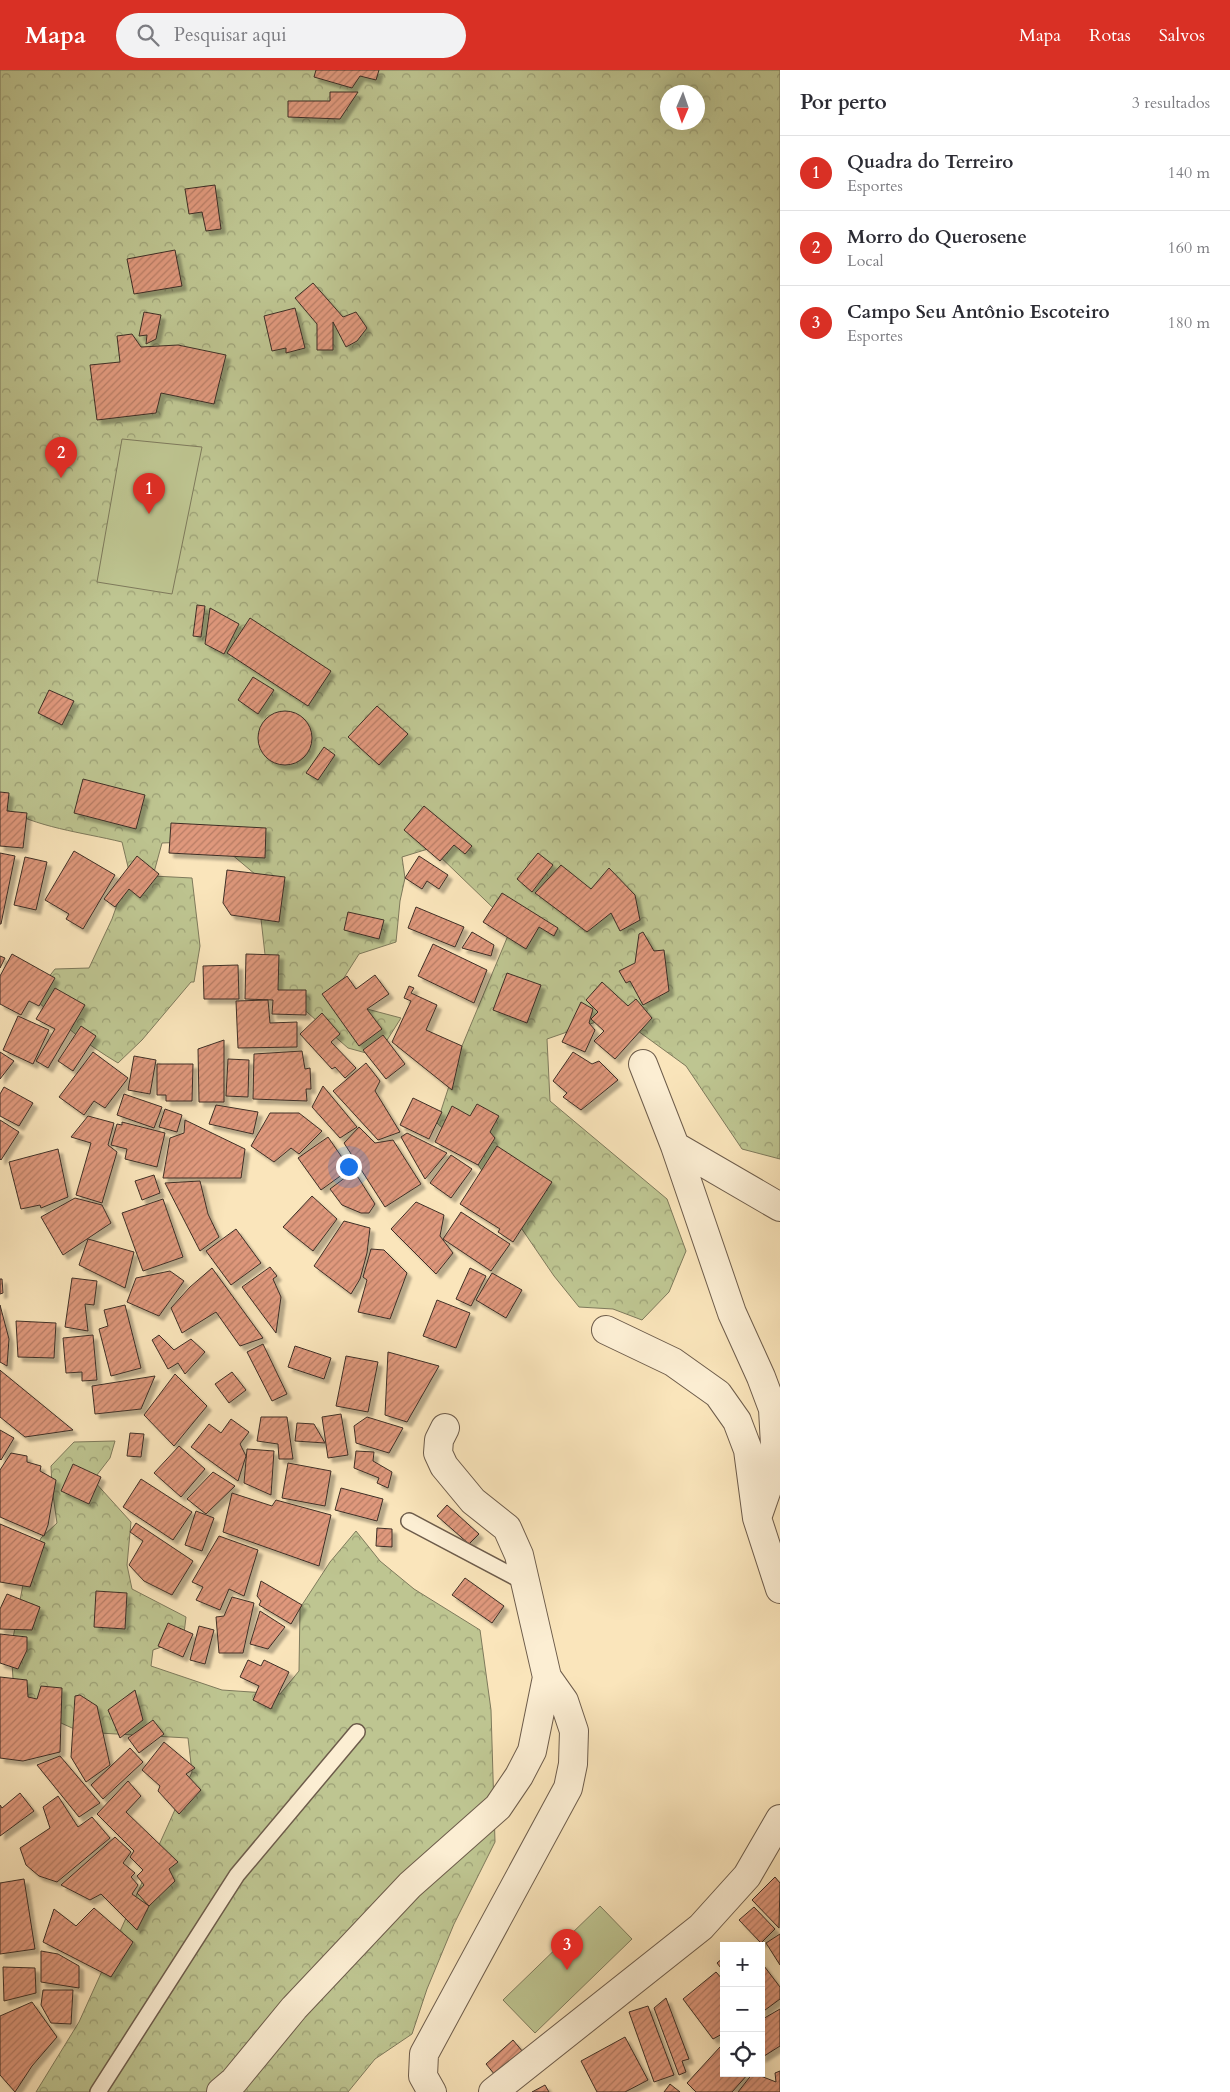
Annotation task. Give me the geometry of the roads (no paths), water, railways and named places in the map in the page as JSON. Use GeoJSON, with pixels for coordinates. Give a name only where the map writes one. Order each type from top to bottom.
{"type":"FeatureCollection","features":[{"type":"Feature","properties":{"kind":"street"},"geometry":{"type":"LineString","coordinates":[[643,1064],[675,1146],[732,1313],[761,1377],[773,1409],[775,1445],[772,1475],[757,1518]]}},
{"type":"Feature","properties":{"kind":"street"},"geometry":{"type":"LineString","coordinates":[[675,1146],[780,1207]]}},
{"type":"Feature","properties":{"kind":"street"},"geometry":{"type":"LineString","coordinates":[[606,1330],[673,1362],[718,1394],[737,1421],[748,1450],[757,1518],[780,1589]]}},
{"type":"Feature","properties":{"kind":"street"},"geometry":{"type":"LineString","coordinates":[[432,2092],[423,2076],[424,2054],[568,1788],[574,1764],[574,1731],[564,1701],[547,1677],[527,1583],[519,1555],[507,1528],[473,1502],[444,1466],[438,1454],[439,1440],[445,1428]]}},
{"type":"Feature","properties":{"kind":"street"},"geometry":{"type":"LineString","coordinates":[[222,2092],[294,2008],[410,1885],[498,1807],[520,1776],[532,1751],[547,1677]]}},
{"type":"Feature","properties":{"kind":"street"},"geometry":{"type":"LineString","coordinates":[[493,2092],[701,1927],[747,1876],[780,1819]]}},
{"type":"Feature","properties":{"kind":"lane"},"geometry":{"type":"LineString","coordinates":[[409,1521],[527,1583]]}},
{"type":"Feature","properties":{"kind":"lane"},"geometry":{"type":"LineString","coordinates":[[98,2092],[237,1875],[357,1732]]}},
{"type":"Feature","properties":{"kind":"place","name":"Morro do Querosene"},"geometry":{"type":"Point","coordinates":[61,478]}},
{"type":"Feature","properties":{"kind":"place","name":"Quadra do Terreiro"},"geometry":{"type":"Point","coordinates":[149,514]}},
{"type":"Feature","properties":{"kind":"place","name":"Campo Seu Antônio Escoteiro"},"geometry":{"type":"Point","coordinates":[567,1970]}}]}
